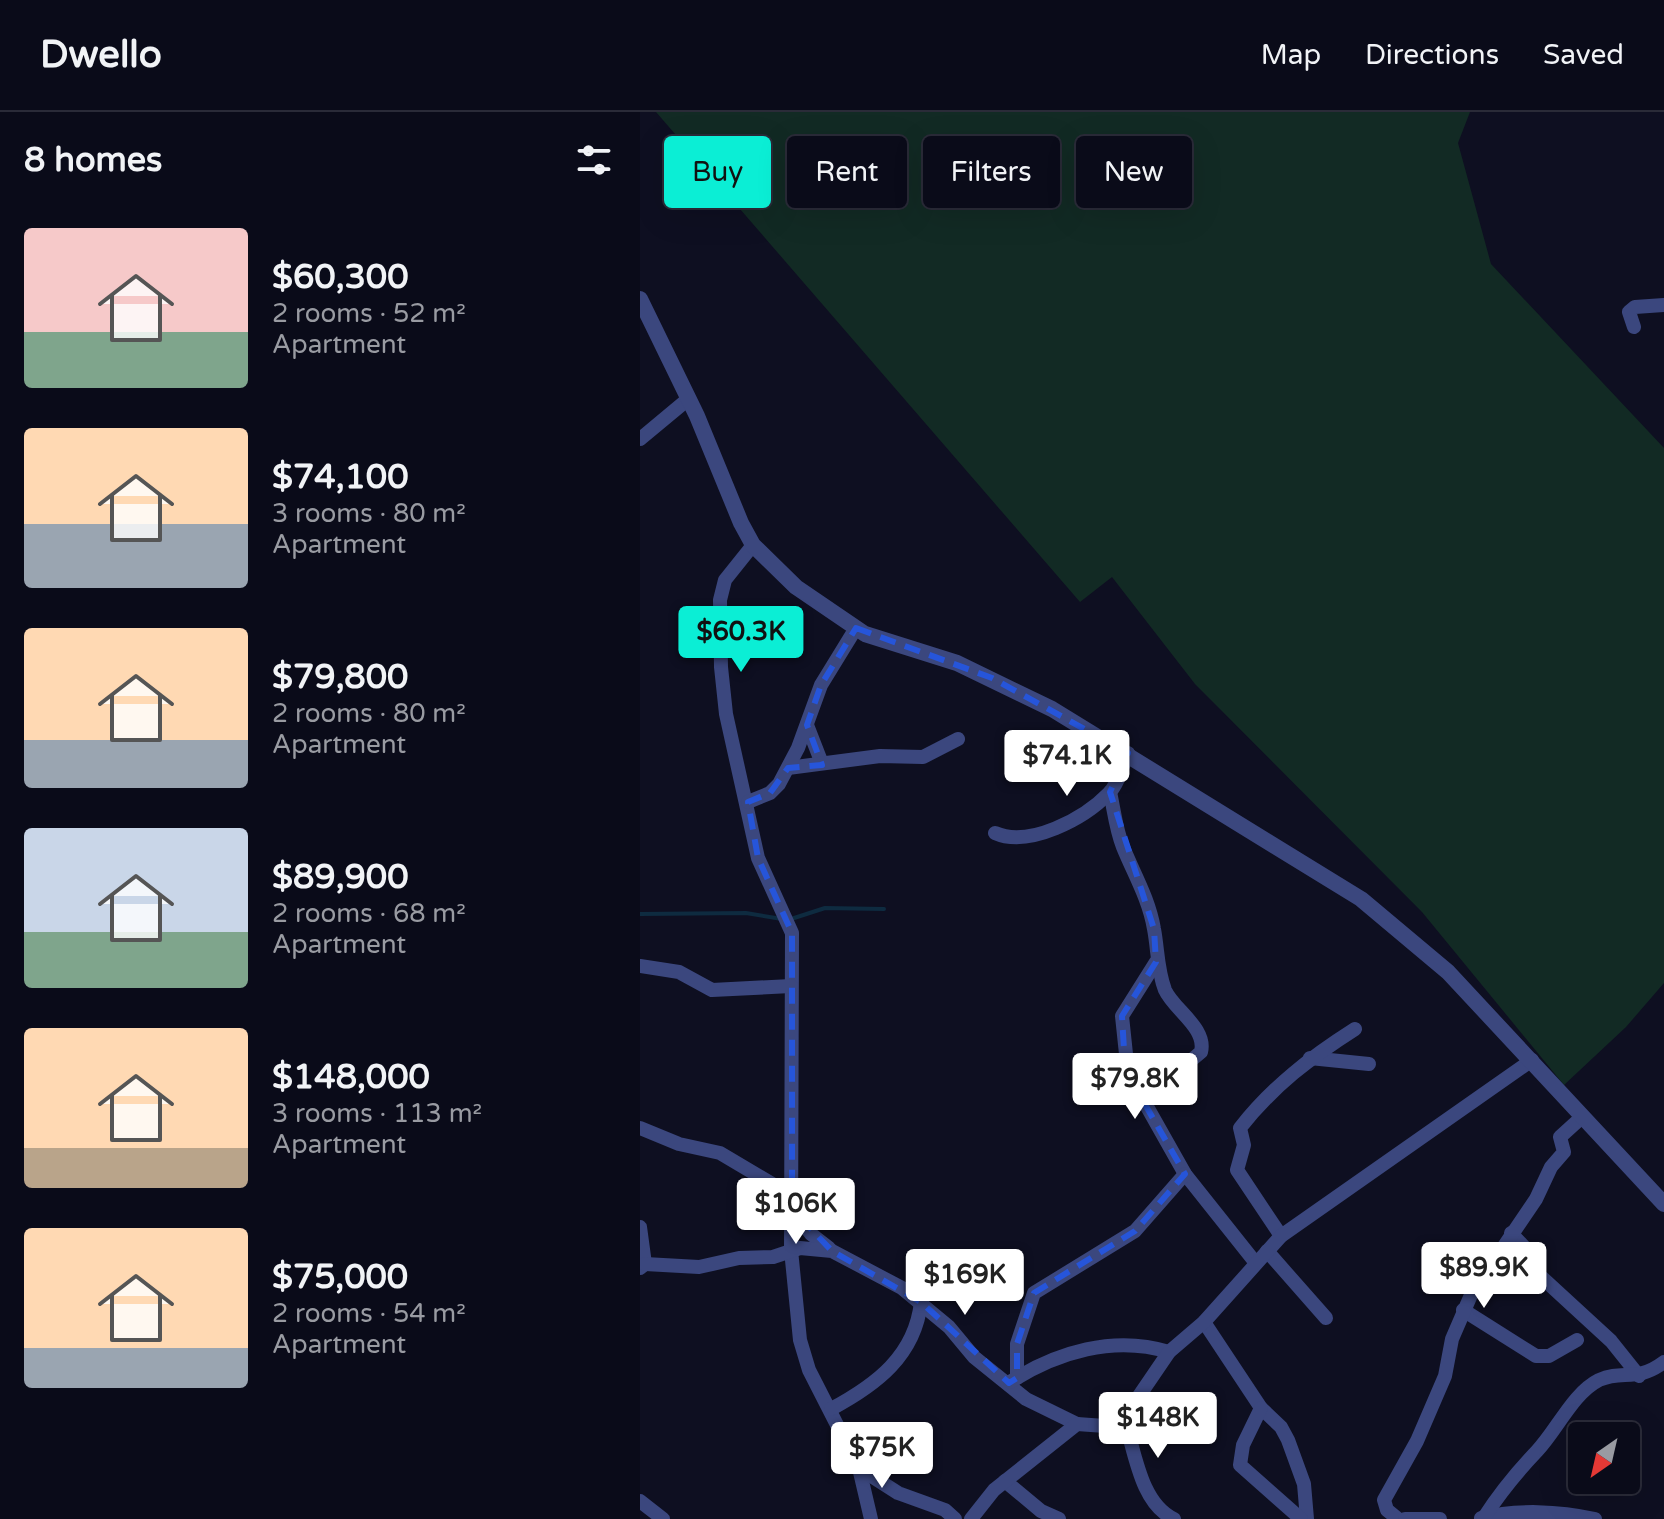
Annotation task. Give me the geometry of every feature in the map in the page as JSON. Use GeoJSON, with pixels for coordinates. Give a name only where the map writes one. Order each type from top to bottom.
{"type":"FeatureCollection","features":[{"type":"Feature","properties":{"kind":"street"},"geometry":{"type":"LineString","coordinates":[[640,299],[697,416],[729,497],[753,545],[796,587],[879,640],[992,678],[1128,753],[1361,899],[1448,972],[1664,1204]]}},
{"type":"Feature","properties":{"kind":"street"},"geometry":{"type":"LineString","coordinates":[[1634,327],[1629,312],[1635,307],[1664,305]]}},
{"type":"Feature","properties":{"kind":"street"},"geometry":{"type":"LineString","coordinates":[[640,439],[687,400]]}},
{"type":"Feature","properties":{"kind":"street"},"geometry":{"type":"LineString","coordinates":[[753,545],[731,571],[720,600],[721,667],[726,714],[758,858],[792,933],[791,1250],[800,1340],[809,1370],[859,1468],[871,1519]]}},
{"type":"Feature","properties":{"kind":"street"},"geometry":{"type":"LineString","coordinates":[[748,802],[770,793],[788,768],[821,685],[856,628]]}},
{"type":"Feature","properties":{"kind":"street"},"geometry":{"type":"LineString","coordinates":[[807,725],[821,761]]}},
{"type":"Feature","properties":{"kind":"street"},"geometry":{"type":"LineString","coordinates":[[788,768],[806,768],[821,761],[849,762],[880,756],[923,757],[958,739]]}},
{"type":"Feature","properties":{"kind":"street"},"geometry":{"type":"LineString","coordinates":[[995,833],[1017,840],[1039,835],[1110,792],[1128,753]]}},
{"type":"Feature","properties":{"kind":"street"},"geometry":{"type":"LineString","coordinates":[[1110,792],[1121,842],[1137,874],[1154,929],[1156,962],[1167,993],[1194,1026],[1203,1050],[1144,1100]]}},
{"type":"Feature","properties":{"kind":"street"},"geometry":{"type":"LineString","coordinates":[[1156,962],[1122,1016],[1128,1073],[1185,1174],[1255,1262]]}},
{"type":"Feature","properties":{"kind":"street"},"geometry":{"type":"LineString","coordinates":[[640,966],[679,972],[712,990],[791,986]]}},
{"type":"Feature","properties":{"kind":"street"},"geometry":{"type":"LineString","coordinates":[[1281,1236],[1237,1170],[1244,1145],[1240,1128],[1276,1086],[1310,1058],[1355,1029]]}},
{"type":"Feature","properties":{"kind":"street"},"geometry":{"type":"LineString","coordinates":[[1310,1058],[1369,1064]]}},
{"type":"Feature","properties":{"kind":"street"},"geometry":{"type":"LineString","coordinates":[[640,1128],[679,1144],[720,1153],[791,1202],[811,1234],[832,1251],[921,1302],[974,1357],[1013,1380],[1035,1406],[1077,1424],[1105,1426],[1124,1418],[1169,1352],[1204,1322],[1281,1236],[1532,1060]]}},
{"type":"Feature","properties":{"kind":"street"},"geometry":{"type":"LineString","coordinates":[[1398,1519],[1387,1510],[1384,1500],[1417,1441],[1445,1376],[1452,1339],[1463,1310],[1536,1199],[1551,1167],[1564,1152],[1560,1137],[1582,1117]]}},
{"type":"Feature","properties":{"kind":"street"},"geometry":{"type":"LineString","coordinates":[[1013,1380],[1017,1344],[1034,1293],[1135,1231],[1185,1174]]}},
{"type":"Feature","properties":{"kind":"street"},"geometry":{"type":"LineString","coordinates":[[640,1227],[642,1266],[699,1267],[739,1258],[773,1257],[791,1250],[819,1248],[832,1251]]}},
{"type":"Feature","properties":{"kind":"street"},"geometry":{"type":"LineString","coordinates":[[1511,1233],[1527,1250],[1536,1272],[1611,1341],[1639,1376]]}},
{"type":"Feature","properties":{"kind":"street"},"geometry":{"type":"LineString","coordinates":[[1267,1251],[1326,1318]]}},
{"type":"Feature","properties":{"kind":"street"},"geometry":{"type":"LineString","coordinates":[[831,1409],[889,1370],[908,1348],[919,1322],[921,1302]]}},
{"type":"Feature","properties":{"kind":"street"},"geometry":{"type":"LineString","coordinates":[[1463,1310],[1536,1356],[1549,1356],[1577,1340]]}},
{"type":"Feature","properties":{"kind":"street"},"geometry":{"type":"LineString","coordinates":[[1204,1322],[1261,1408],[1281,1427],[1288,1440],[1304,1484],[1304,1519]]}},
{"type":"Feature","properties":{"kind":"street"},"geometry":{"type":"LineString","coordinates":[[1013,1380],[1053,1358],[1087,1349],[1129,1345],[1169,1352]]}},
{"type":"Feature","properties":{"kind":"street"},"geometry":{"type":"LineString","coordinates":[[1481,1519],[1522,1464],[1537,1451],[1590,1387],[1604,1378],[1639,1376],[1664,1362]]}},
{"type":"Feature","properties":{"kind":"street"},"geometry":{"type":"LineString","coordinates":[[1261,1408],[1243,1445],[1240,1465],[1304,1519]]}},
{"type":"Feature","properties":{"kind":"street"},"geometry":{"type":"LineString","coordinates":[[1124,1418],[1153,1502],[1163,1514],[1174,1519]]}},
{"type":"Feature","properties":{"kind":"street"},"geometry":{"type":"LineString","coordinates":[[971,1519],[1005,1481],[1077,1424]]}},
{"type":"Feature","properties":{"kind":"street"},"geometry":{"type":"LineString","coordinates":[[859,1468],[898,1493],[945,1510],[955,1519]]}},
{"type":"Feature","properties":{"kind":"street"},"geometry":{"type":"LineString","coordinates":[[1005,1481],[1041,1511],[1059,1519]]}},
{"type":"Feature","properties":{"kind":"street"},"geometry":{"type":"LineString","coordinates":[[640,1501],[663,1519]]}},
{"type":"Feature","properties":{"kind":"street"},"geometry":{"type":"LineString","coordinates":[[1481,1519],[1500,1514],[1553,1513],[1595,1519]]}},
{"type":"Feature","properties":{"kind":"street"},"geometry":{"type":"LineString","coordinates":[[1405,1519],[1440,1519]]}},
{"type":"Feature","properties":{"kind":"highlighted area"},"geometry":{"type":"Polygon","coordinates":[[[856,628],[992,678],[1128,753],[1110,792],[1154,929],[1156,962],[1122,1016],[1124,1050],[1135,1087],[1185,1174],[1135,1231],[1034,1293],[1017,1344],[1017,1378],[1009,1383],[921,1302],[832,1251],[792,1209],[792,933],[758,858],[748,802],[770,793],[788,768],[822,765],[807,725],[821,685],[856,628]]]}},
{"type":"Feature","properties":{"kind":"green space"},"geometry":{"type":"Polygon","coordinates":[[[656,112],[1470,112],[1458,143],[1491,264],[1664,448],[1664,983],[1626,1027],[1564,1085],[1422,912],[1195,684],[1112,577],[1080,602],[739,208],[771,208],[771,136],[677,136],[656,112]]]}},
{"type":"Feature","properties":{"kind":"waterway"},"geometry":{"type":"LineString","coordinates":[[640,914],[746,913],[788,920],[825,908],[884,909]]}}]}
